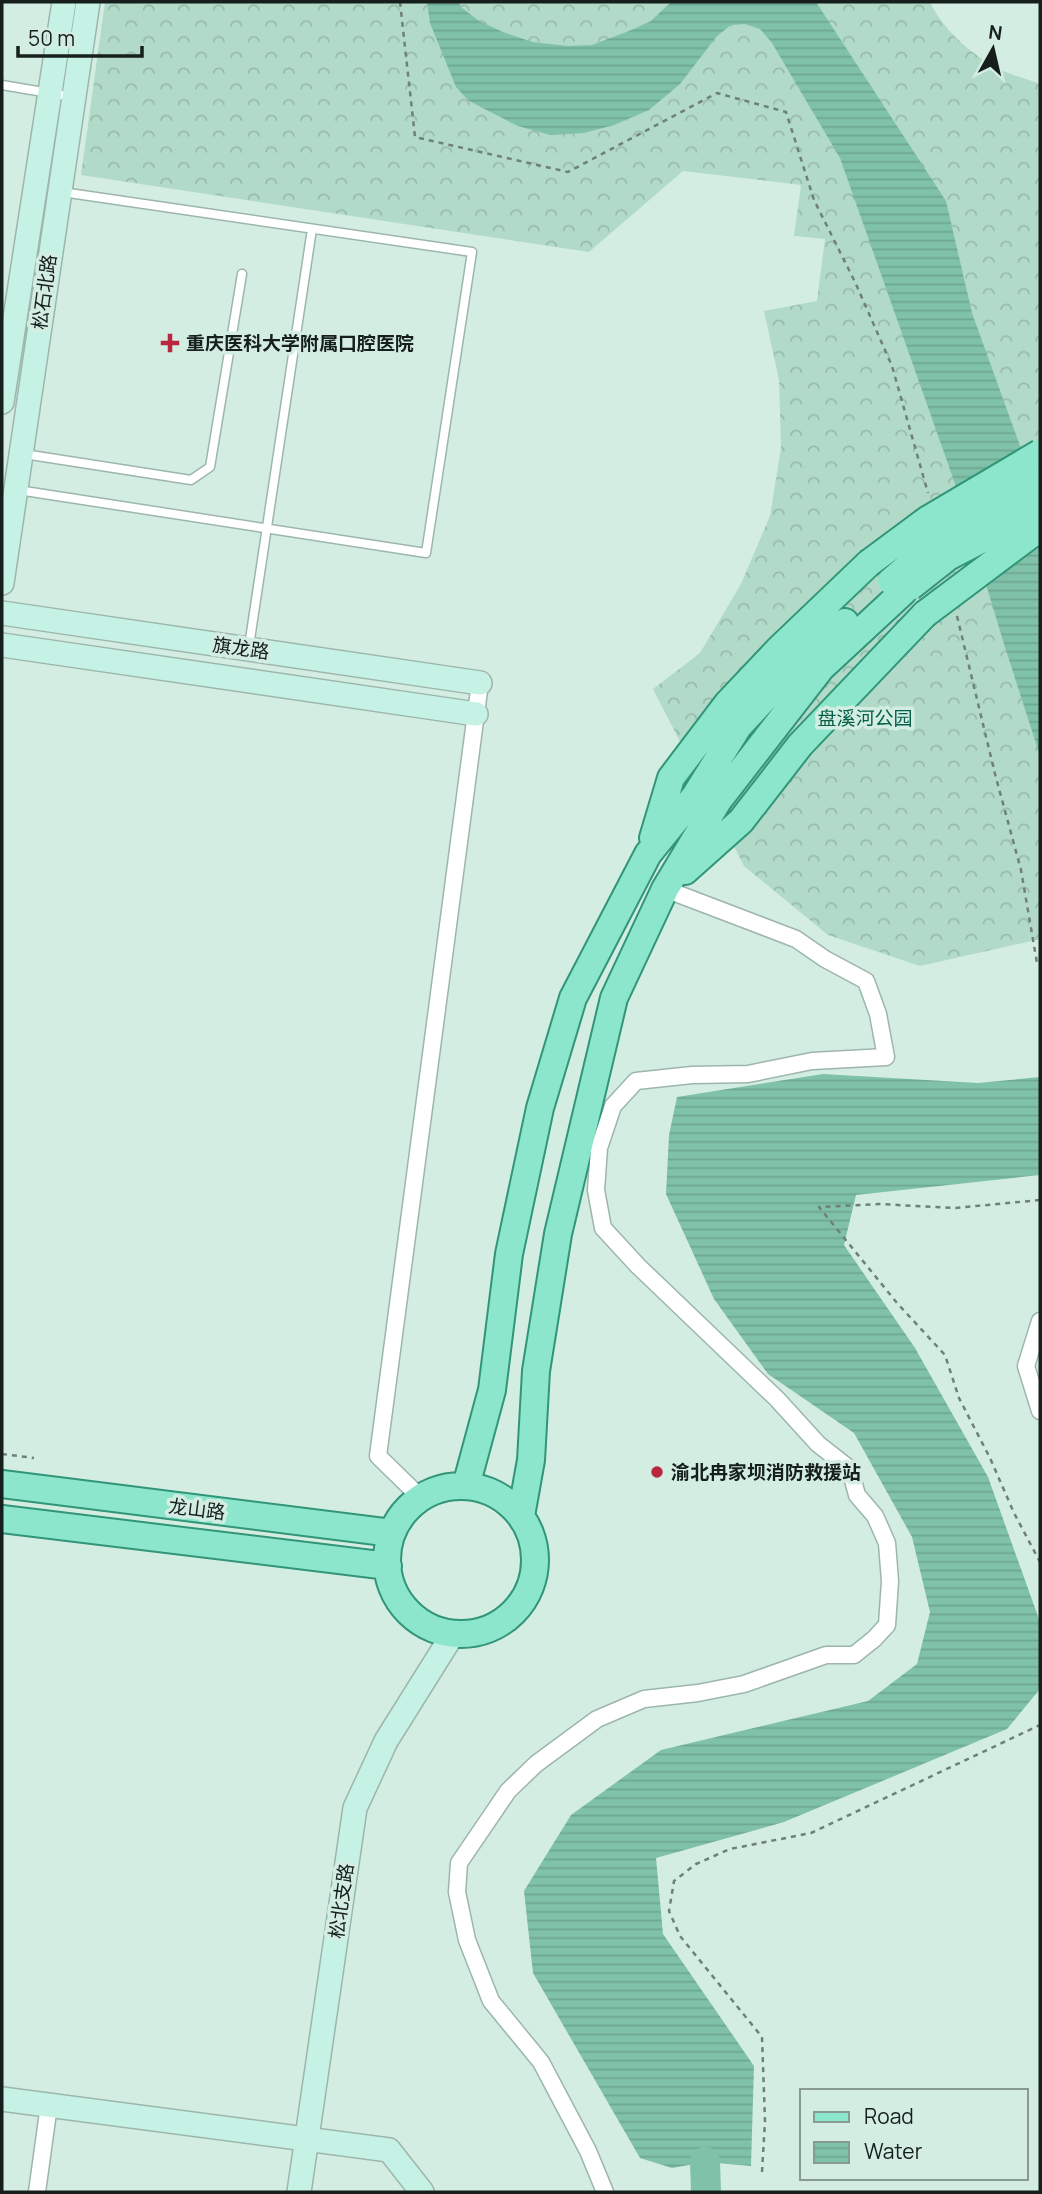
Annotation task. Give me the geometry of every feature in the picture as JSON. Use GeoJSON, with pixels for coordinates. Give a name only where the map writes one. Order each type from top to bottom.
{"type":"FeatureCollection","features":[{"type":"Feature","properties":{"kind":"main road","name":"松石北路"},"geometry":{"type":"LineString","coordinates":[[2,402],[64,2]]}},
{"type":"Feature","properties":{"kind":"main road","name":"松石北路"},"geometry":{"type":"LineString","coordinates":[[2,583],[88,2]]}},
{"type":"Feature","properties":{"kind":"main road"},"geometry":{"type":"LineString","coordinates":[[466,1486],[492,1390],[509,1254],[540,1108],[573,998],[648,854],[671,778],[727,704],[779,649],[869,563],[927,520],[1040,453]]}},
{"type":"Feature","properties":{"kind":"main road"},"geometry":{"type":"LineString","coordinates":[[522,1516],[531,1460],[536,1371],[558,1234],[614,998],[665,889],[718,801],[821,668],[942,537],[1040,482]]}},
{"type":"Feature","properties":{"kind":"main road"},"geometry":{"type":"LineString","coordinates":[[648,854],[695,796],[738,727],[789,672],[897,587],[1040,509]]}},
{"type":"Feature","properties":{"kind":"main road"},"geometry":{"type":"LineString","coordinates":[[665,889],[741,821],[800,745],[925,614],[1040,530]]}},
{"type":"Feature","properties":{"kind":"main road","name":"旗龙路"},"geometry":{"type":"LineString","coordinates":[[2,613],[480,683]]}},
{"type":"Feature","properties":{"kind":"main road"},"geometry":{"type":"LineString","coordinates":[[2,645],[476,714]]}},
{"type":"Feature","properties":{"kind":"main road","name":"龙山路"},"geometry":{"type":"LineString","coordinates":[[2,1484],[392,1533]]}},
{"type":"Feature","properties":{"kind":"main road"},"geometry":{"type":"LineString","coordinates":[[466,1486],[487,1490],[506,1500],[522,1516],[533,1538],[536,1562],[531,1586],[519,1607],[500,1623],[477,1632],[453,1634],[428,1626],[407,1611],[393,1590],[388,1549],[392,1533],[403,1513],[421,1498],[442,1488],[466,1486]]}},
{"type":"Feature","properties":{"kind":"main road","name":"龙山路"},"geometry":{"type":"LineString","coordinates":[[2,1519],[388,1566]]}},
{"type":"Feature","properties":{"kind":"main road","name":"松北支路"},"geometry":{"type":"LineString","coordinates":[[299,2192],[355,1808],[386,1741],[453,1634]]}},
{"type":"Feature","properties":{"kind":"main road"},"geometry":{"type":"LineString","coordinates":[[2,2099],[389,2150],[422,2192]]}},
{"type":"Feature","properties":{"kind":"street"},"geometry":{"type":"LineString","coordinates":[[421,1498],[378,1456],[480,683]]}},
{"type":"Feature","properties":{"kind":"street"},"geometry":{"type":"LineString","coordinates":[[605,2192],[588,2151],[541,2062],[491,2001],[467,1940],[457,1892],[459,1863],[508,1791],[536,1764],[597,1719],[644,1699],[744,1684],[826,1655],[854,1655],[887,1625],[891,1581],[887,1542],[875,1516],[857,1494],[850,1468],[818,1444],[777,1399],[638,1266],[603,1228],[596,1189],[599,1148],[613,1107],[636,1081],[692,1075],[748,1074],[812,1061],[886,1057],[878,1014],[866,981],[825,959],[796,939],[665,889]]}},
{"type":"Feature","properties":{"kind":"street"},"geometry":{"type":"LineString","coordinates":[[1040,1321],[1026,1366],[1040,1411]]}},
{"type":"Feature","properties":{"kind":"street"},"geometry":{"type":"LineString","coordinates":[[37,2192],[49,2105]]}},
{"type":"Feature","properties":{"kind":"lane"},"geometry":{"type":"LineString","coordinates":[[2,85],[73,96]]}},
{"type":"Feature","properties":{"kind":"lane"},"geometry":{"type":"LineString","coordinates":[[15,490],[426,553],[472,253],[59,191]]}},
{"type":"Feature","properties":{"kind":"lane"},"geometry":{"type":"LineString","coordinates":[[248,649],[312,229]]}},
{"type":"Feature","properties":{"kind":"lane"},"geometry":{"type":"LineString","coordinates":[[21,454],[191,480],[210,467],[242,274]]}},
{"type":"Feature","properties":{"kind":"path"},"geometry":{"type":"LineString","coordinates":[[400,2],[415,137],[568,172],[717,93],[786,112],[814,200],[855,282],[892,366],[929,498]]}},
{"type":"Feature","properties":{"kind":"path"},"geometry":{"type":"LineString","coordinates":[[956,611],[1021,870],[1037,963]]}},
{"type":"Feature","properties":{"kind":"path"},"geometry":{"type":"LineString","coordinates":[[1040,1200],[955,1208],[878,1204],[819,1207],[897,1303],[945,1355],[960,1398],[1040,1562]]}},
{"type":"Feature","properties":{"kind":"path"},"geometry":{"type":"LineString","coordinates":[[2,1454],[34,1458]]}},
{"type":"Feature","properties":{"kind":"path"},"geometry":{"type":"LineString","coordinates":[[762,2172],[765,2121],[762,2036],[680,1936],[669,1911],[674,1881],[696,1864],[730,1849],[811,1833],[1040,1725]]}},
{"type":"Feature","properties":{"kind":"green space","name":"盘溪河公园"},"geometry":{"type":"Polygon","coordinates":[[[105,2],[930,2],[949,30],[974,53],[998,69],[1040,84],[1040,939],[920,966],[828,935],[744,866],[653,689],[700,653],[741,584],[770,516],[781,448],[779,380],[764,311],[817,301],[825,239],[794,236],[801,185],[683,171],[589,252],[81,175],[105,2]]]}},
{"type":"Feature","properties":{"kind":"water"},"geometry":{"type":"Polygon","coordinates":[[[427,2],[459,2],[461,7],[479,21],[503,32],[532,42],[568,46],[592,45],[629,31],[651,21],[671,2],[816,2],[946,201],[972,313],[1040,501],[1040,756],[959,495],[840,158],[772,43],[760,29],[745,24],[731,25],[717,36],[680,84],[649,110],[614,125],[584,133],[550,135],[518,126],[469,101],[456,87],[430,23],[427,2]]]}},
{"type":"Feature","properties":{"kind":"water"},"geometry":{"type":"Polygon","coordinates":[[[823,1074],[978,1083],[1040,1077],[1040,1175],[856,1195],[844,1245],[915,1348],[988,1477],[1040,1622],[1040,1689],[1007,1729],[784,1822],[656,1858],[663,1934],[754,2066],[751,2166],[705,2162],[672,2168],[640,2158],[533,1973],[524,1891],[571,1815],[661,1750],[868,1701],[917,1664],[930,1612],[912,1537],[854,1433],[768,1374],[714,1299],[666,1194],[669,1135],[677,1097],[823,1074]]]}},
{"type":"Feature","properties":{"kind":"waterway"},"geometry":{"type":"LineString","coordinates":[[705,2162],[706,2192]]}},
{"type":"Feature","properties":{"kind":"place","name":"重庆医科大学附属口腔医院"},"geometry":{"type":"Point","coordinates":[170,343]}},
{"type":"Feature","properties":{"kind":"place","name":"渝北冉家坝消防救援站"},"geometry":{"type":"Point","coordinates":[657,1472]}}]}
